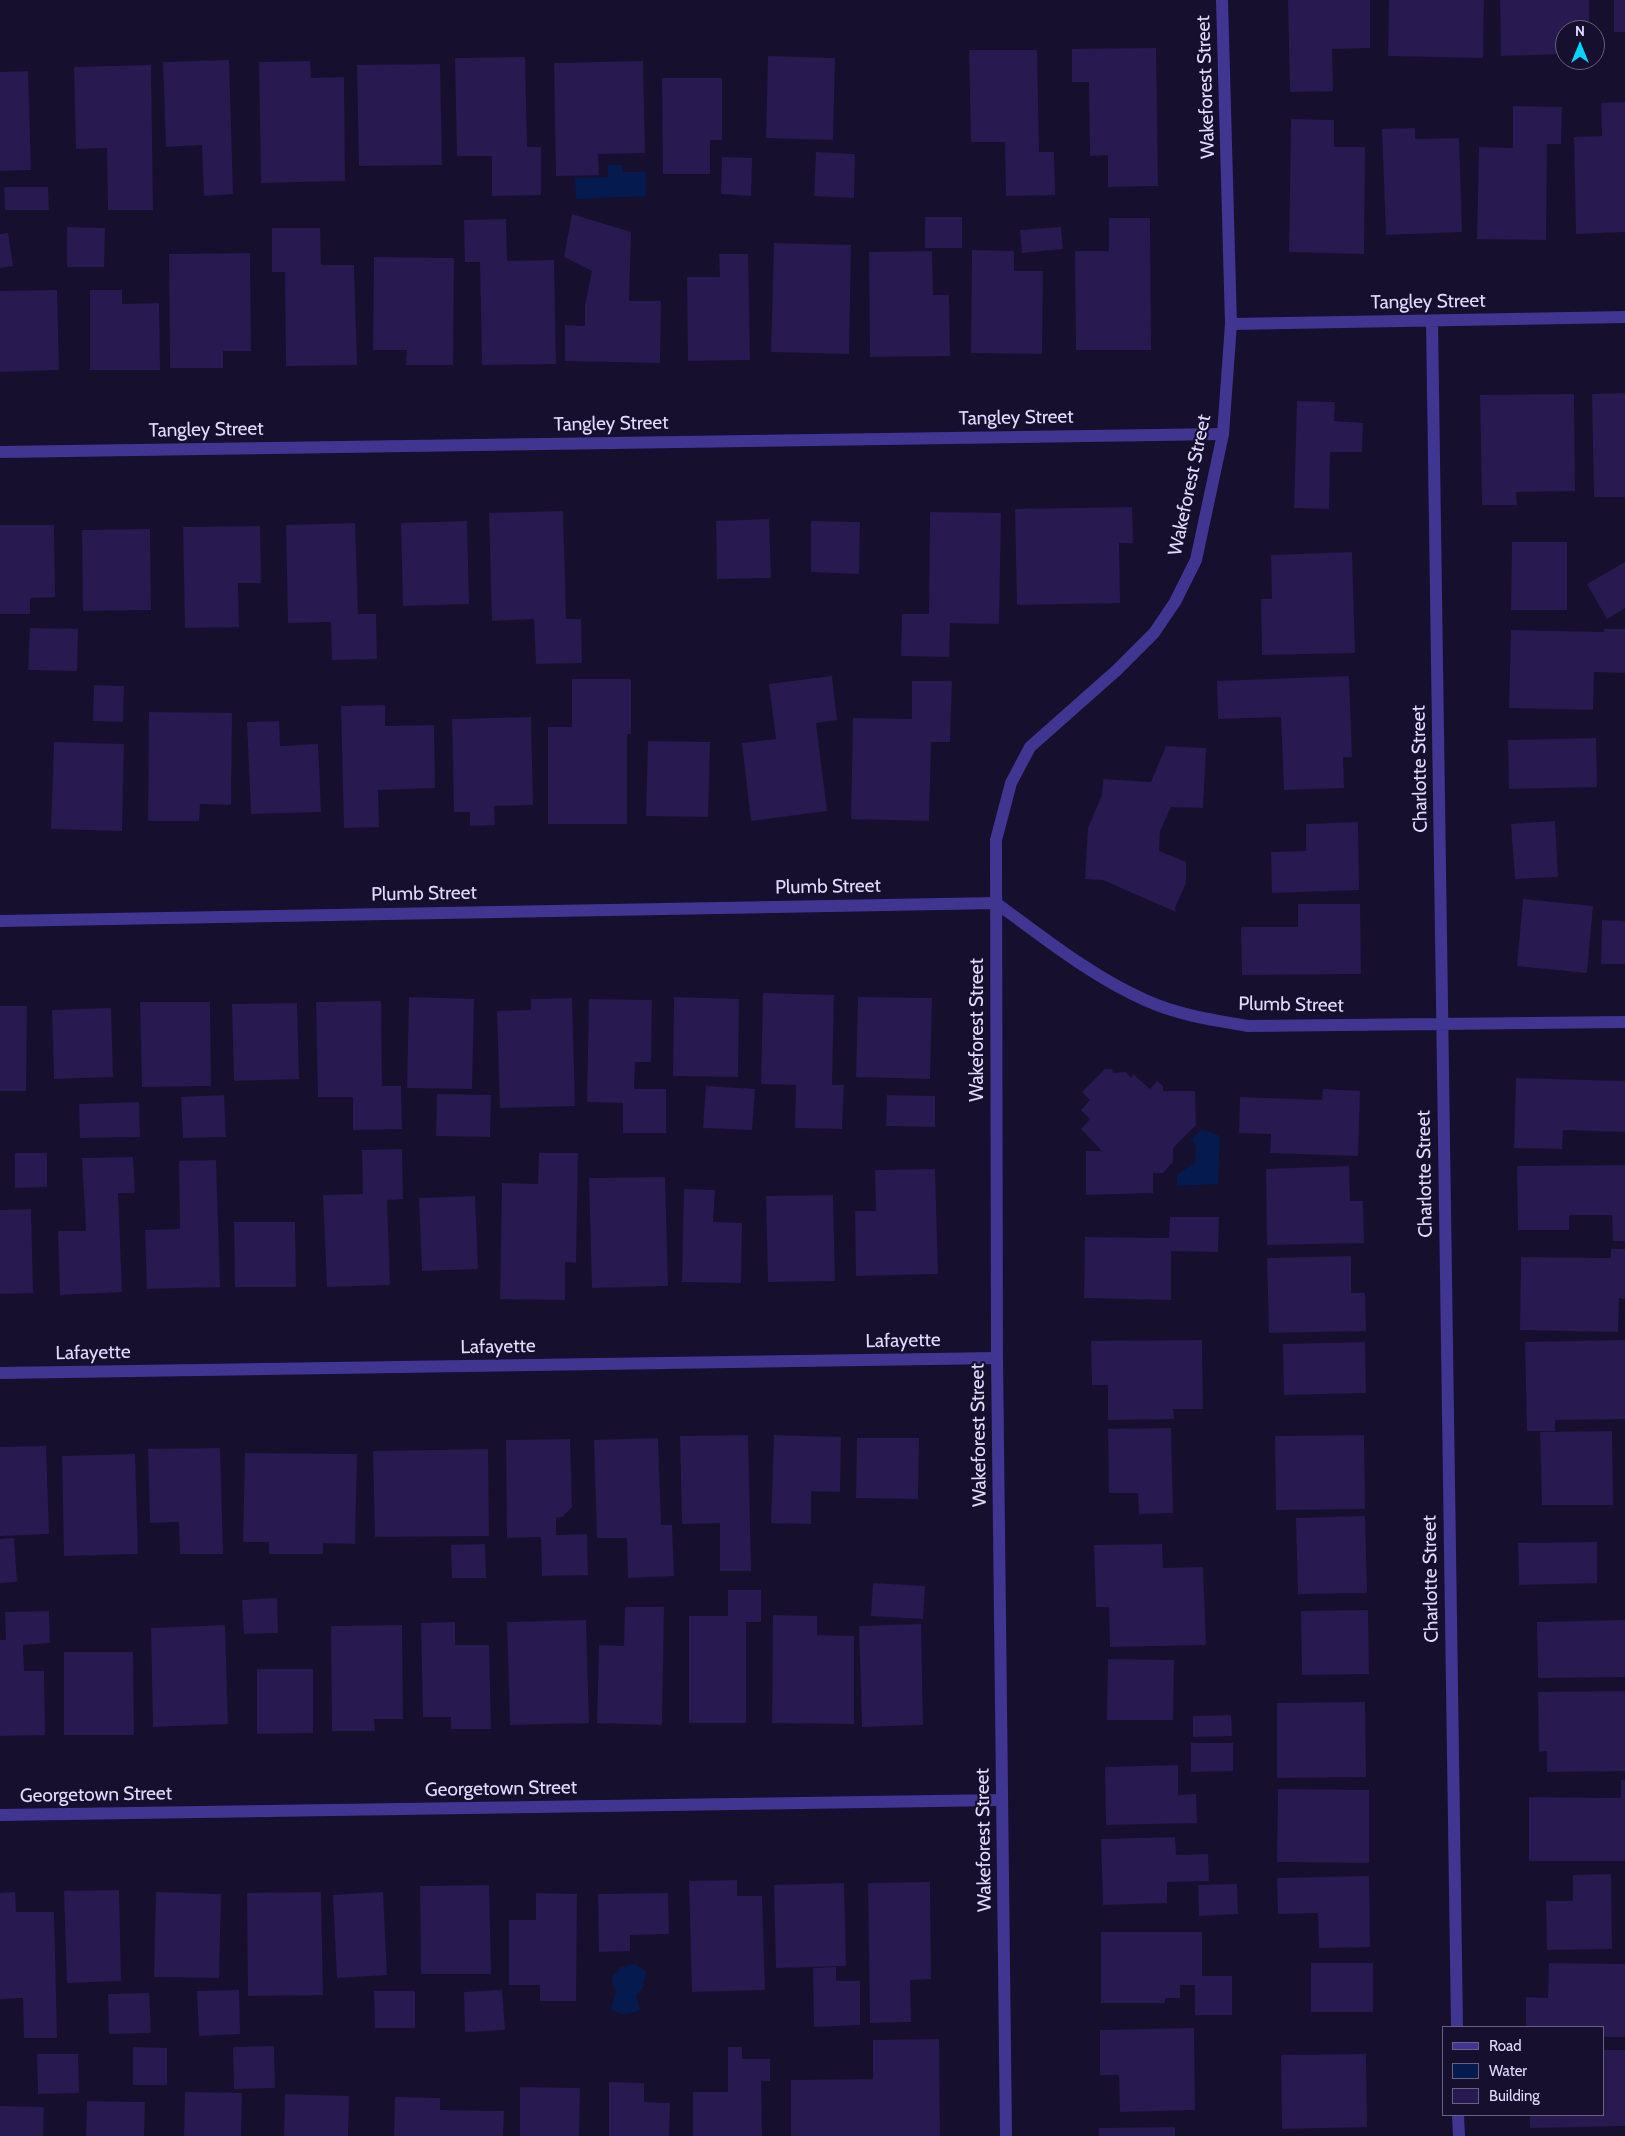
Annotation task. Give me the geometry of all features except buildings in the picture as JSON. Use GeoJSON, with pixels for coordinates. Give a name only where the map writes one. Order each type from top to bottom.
{"type":"FeatureCollection","features":[{"type":"Feature","properties":{"kind":"street","name":"Wakeforest Street"},"geometry":{"type":"LineString","coordinates":[[1006,2136],[997,1358],[996,840],[1011,783],[1030,747],[1116,670],[1154,633],[1174,602],[1196,560],[1223,434],[1231,324],[1222,0]]}},
{"type":"Feature","properties":{"kind":"street","name":"Tangley Street"},"geometry":{"type":"LineString","coordinates":[[1231,324],[1625,317]]}},
{"type":"Feature","properties":{"kind":"street","name":"Charlotte Street"},"geometry":{"type":"LineString","coordinates":[[1432,321],[1457,2026]]}},
{"type":"Feature","properties":{"kind":"street","name":"Tangley Street"},"geometry":{"type":"LineString","coordinates":[[0,452],[1223,434]]}},
{"type":"Feature","properties":{"kind":"street","name":"Plumb Street"},"geometry":{"type":"LineString","coordinates":[[0,921],[996,903],[1087,968],[1145,1000],[1194,1017],[1248,1026],[1625,1022]]}},
{"type":"Feature","properties":{"kind":"street","name":"Lafayette"},"geometry":{"type":"LineString","coordinates":[[0,1373],[997,1358]]}},
{"type":"Feature","properties":{"kind":"street","name":"Georgetown Street"},"geometry":{"type":"LineString","coordinates":[[0,1816],[1002,1800]]}},
{"type":"Feature","properties":{"kind":"street"},"geometry":{"type":"LineString","coordinates":[[1458,2116],[1458,2136]]}},
{"type":"Feature","properties":{"kind":"water"},"geometry":{"type":"Polygon","coordinates":[[[608,165],[622,165],[623,172],[646,172],[646,196],[576,199],[575,178],[608,177],[608,165]]]}},
{"type":"Feature","properties":{"kind":"water"},"geometry":{"type":"Polygon","coordinates":[[[1202,1129],[1220,1136],[1218,1184],[1177,1186],[1177,1174],[1195,1163],[1196,1146],[1191,1140],[1202,1129]]]}},
{"type":"Feature","properties":{"kind":"water"},"geometry":{"type":"Polygon","coordinates":[[[635,1964],[646,1972],[643,1987],[636,1996],[640,2010],[628,2014],[614,2012],[611,2009],[616,1992],[612,1983],[613,1976],[621,1967],[635,1964]]]}}]}
